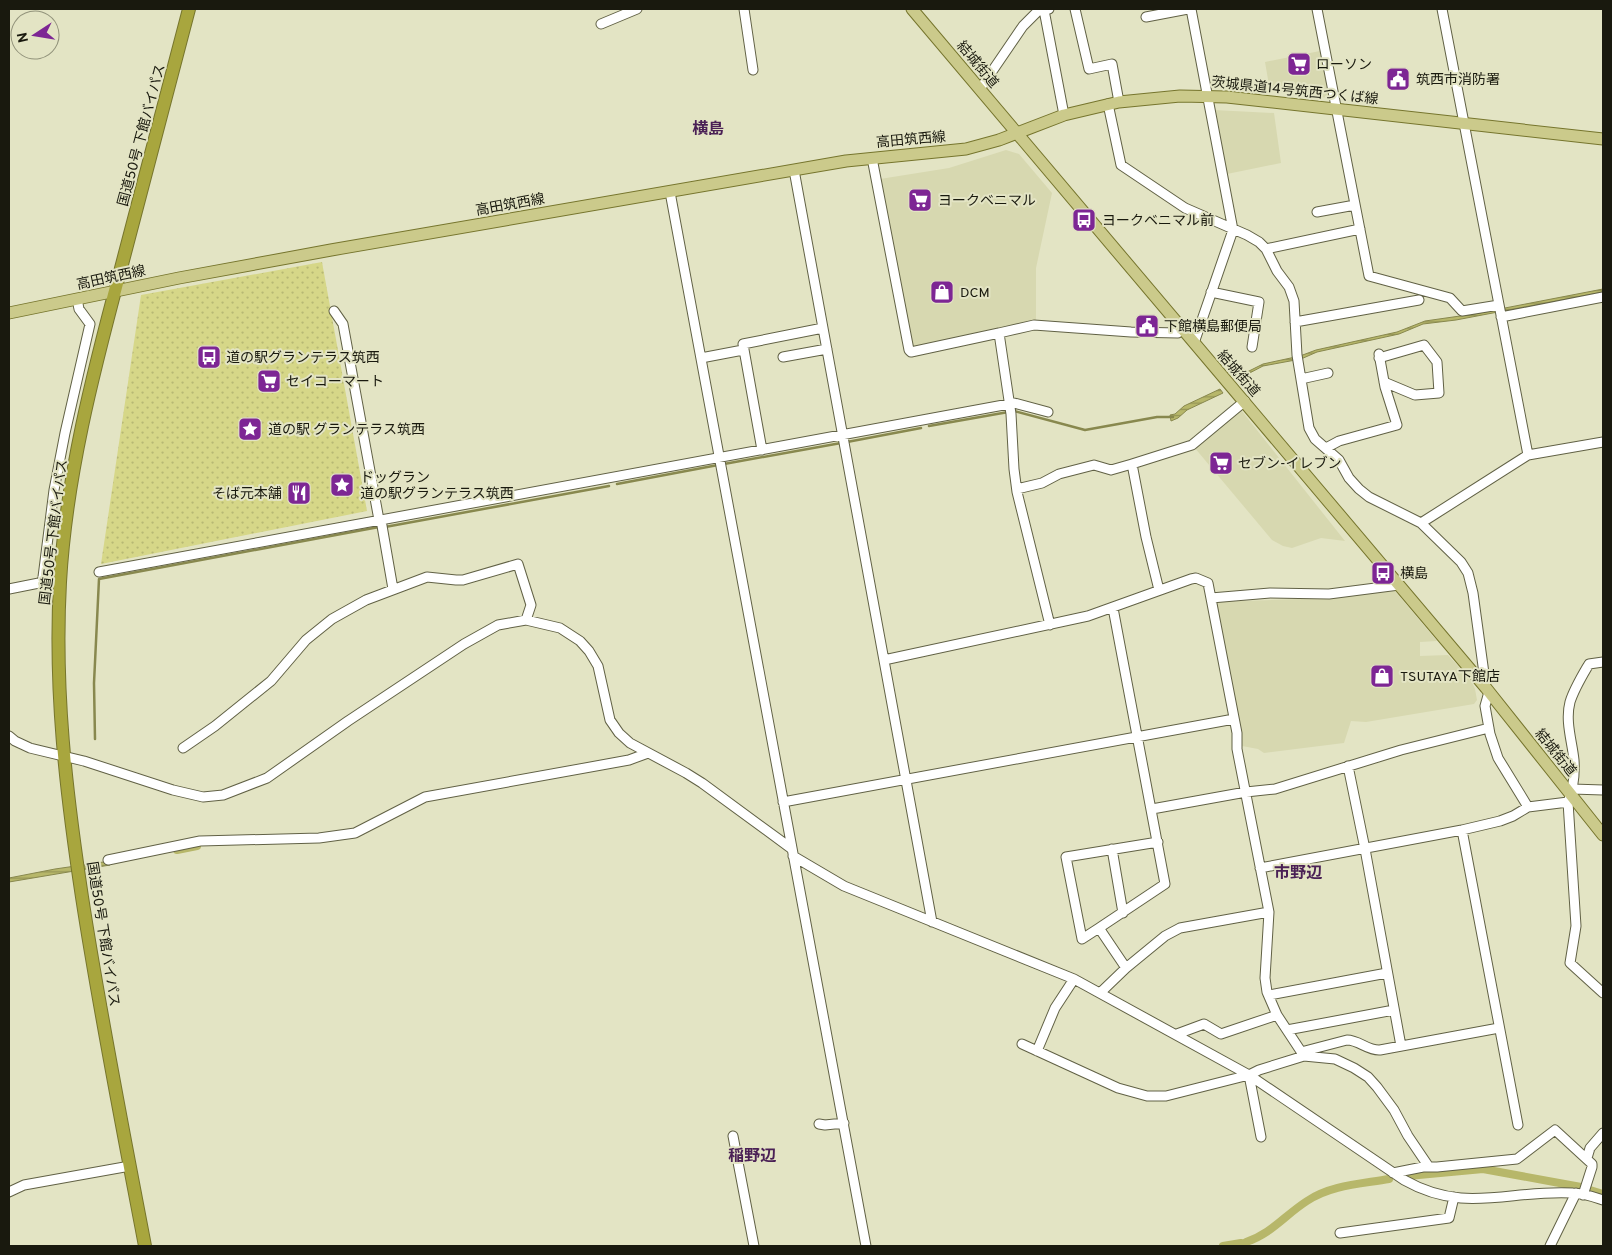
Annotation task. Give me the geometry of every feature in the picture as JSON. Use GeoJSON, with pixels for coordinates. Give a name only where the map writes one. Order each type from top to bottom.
{"type":"FeatureCollection","features":[{"type":"Feature","properties":{"kind":"highway","name":"国道50号 下館バイパス"},"geometry":{"type":"LineString","coordinates":[[145,1246],[92,964],[63,755],[58,670],[60,578],[78,449],[94,374],[189,9]]}},
{"type":"Feature","properties":{"kind":"main road","name":"結城街道"},"geometry":{"type":"LineString","coordinates":[[912,9],[1487,690],[1603,835]]}},
{"type":"Feature","properties":{"kind":"main road","name":"茨城県道14号筑西つくば線"},"geometry":{"type":"LineString","coordinates":[[1017,133],[1064,115],[1114,103],[1161,97],[1208,96],[1603,139]]}},
{"type":"Feature","properties":{"kind":"main road","name":"高田筑西線"},"geometry":{"type":"LineString","coordinates":[[9,313],[331,250],[794,170],[872,158],[966,148],[1017,133]]}},
{"type":"Feature","properties":{"kind":"street"},"geometry":{"type":"LineString","coordinates":[[601,24],[636,9]]}},
{"type":"Feature","properties":{"kind":"street"},"geometry":{"type":"LineString","coordinates":[[744,9],[753,70]]}},
{"type":"Feature","properties":{"kind":"street"},"geometry":{"type":"LineString","coordinates":[[980,89],[1023,26],[1038,11],[1046,9],[1064,115]]}},
{"type":"Feature","properties":{"kind":"street"},"geometry":{"type":"LineString","coordinates":[[1075,9],[1089,69],[1112,64],[1121,165],[1186,208],[1260,242],[1266,249],[1277,271],[1289,287],[1294,301],[1301,379],[1309,428],[1315,439],[1339,460],[1359,489],[1369,497],[1421,523],[1461,562],[1468,574],[1473,593],[1487,690],[1485,706],[1489,728],[1498,758],[1528,807]]}},
{"type":"Feature","properties":{"kind":"street"},"geometry":{"type":"LineString","coordinates":[[1146,17],[1189,9],[1208,96],[1233,230],[1194,343]]}},
{"type":"Feature","properties":{"kind":"street"},"geometry":{"type":"LineString","coordinates":[[1318,9],[1369,276],[1450,298],[1462,311],[1500,311],[1603,297]]}},
{"type":"Feature","properties":{"kind":"street"},"geometry":{"type":"LineString","coordinates":[[1442,9],[1528,455]]}},
{"type":"Feature","properties":{"kind":"street"},"geometry":{"type":"LineString","coordinates":[[872,158],[909,350],[911,352],[1034,325],[1131,332],[1178,333],[1182,330]]}},
{"type":"Feature","properties":{"kind":"street"},"geometry":{"type":"LineString","coordinates":[[794,170],[932,922]]}},
{"type":"Feature","properties":{"kind":"street"},"geometry":{"type":"LineString","coordinates":[[670,192],[866,1246]]}},
{"type":"Feature","properties":{"kind":"street"},"geometry":{"type":"LineString","coordinates":[[1316,212],[1355,206]]}},
{"type":"Feature","properties":{"kind":"street"},"geometry":{"type":"LineString","coordinates":[[1266,249],[1360,228]]}},
{"type":"Feature","properties":{"kind":"street"},"geometry":{"type":"LineString","coordinates":[[1211,292],[1259,302],[1252,347]]}},
{"type":"Feature","properties":{"kind":"street"},"geometry":{"type":"LineString","coordinates":[[9,589],[42,582],[51,510],[61,452],[90,324],[79,309],[76,300]]}},
{"type":"Feature","properties":{"kind":"street"},"geometry":{"type":"LineString","coordinates":[[1296,322],[1419,300]]}},
{"type":"Feature","properties":{"kind":"street"},"geometry":{"type":"LineString","coordinates":[[334,311],[343,324],[394,589]]}},
{"type":"Feature","properties":{"kind":"street"},"geometry":{"type":"LineString","coordinates":[[762,450],[743,344],[823,328]]}},
{"type":"Feature","properties":{"kind":"street"},"geometry":{"type":"LineString","coordinates":[[999,333],[1010,409],[1017,489],[1050,625]]}},
{"type":"Feature","properties":{"kind":"street"},"geometry":{"type":"LineString","coordinates":[[1326,448],[1339,441],[1397,425],[1384,382],[1379,356],[1424,345],[1438,362],[1439,393],[1414,395],[1384,382]]}},
{"type":"Feature","properties":{"kind":"street"},"geometry":{"type":"LineString","coordinates":[[783,357],[827,349]]}},
{"type":"Feature","properties":{"kind":"street"},"geometry":{"type":"LineString","coordinates":[[701,358],[743,350]]}},
{"type":"Feature","properties":{"kind":"street"},"geometry":{"type":"LineString","coordinates":[[1301,379],[1328,373]]}},
{"type":"Feature","properties":{"kind":"street"},"geometry":{"type":"LineString","coordinates":[[1017,489],[1042,484],[1059,474],[1094,465],[1111,470],[1192,445],[1245,402]]}},
{"type":"Feature","properties":{"kind":"street"},"geometry":{"type":"LineString","coordinates":[[100,572],[721,462],[762,450],[843,435],[1010,409],[1014,403],[1048,412]]}},
{"type":"Feature","properties":{"kind":"street"},"geometry":{"type":"LineString","coordinates":[[1421,523],[1528,455],[1603,442]]}},
{"type":"Feature","properties":{"kind":"street"},"geometry":{"type":"LineString","coordinates":[[1132,464],[1159,590]]}},
{"type":"Feature","properties":{"kind":"street"},"geometry":{"type":"LineString","coordinates":[[184,748],[271,681],[306,640],[332,619],[366,600],[394,589],[427,577],[463,580],[518,564],[531,605],[526,620]]}},
{"type":"Feature","properties":{"kind":"street"},"geometry":{"type":"LineString","coordinates":[[884,660],[1088,616],[1196,578],[1208,583],[1234,719],[1237,749],[1269,912],[1265,978],[1269,995],[1277,1015],[1302,1054],[1335,1059],[1368,1077],[1394,1110],[1408,1136],[1429,1167]]}},
{"type":"Feature","properties":{"kind":"street"},"geometry":{"type":"LineString","coordinates":[[1211,598],[1270,593],[1329,594],[1399,585]]}},
{"type":"Feature","properties":{"kind":"street"},"geometry":{"type":"LineString","coordinates":[[1113,608],[1152,809],[1158,842],[1165,884],[1082,939],[1066,857],[1158,842]]}},
{"type":"Feature","properties":{"kind":"street"},"geometry":{"type":"LineString","coordinates":[[9,736],[30,748],[63,755],[192,795],[214,797],[233,793],[267,778],[464,644],[498,625],[526,620],[560,628],[580,641],[595,658],[608,713],[615,728],[630,743],[702,783],[793,853],[844,886],[1074,979],[1249,1075],[1393,1172],[1426,1192],[1454,1198],[1490,1199],[1522,1195],[1579,1194],[1603,1200]]}},
{"type":"Feature","properties":{"kind":"street"},"geometry":{"type":"LineString","coordinates":[[1603,662],[1589,664],[1576,687],[1570,704],[1569,729],[1574,762],[1570,795],[1576,926],[1570,963],[1603,993]]}},
{"type":"Feature","properties":{"kind":"street"},"geometry":{"type":"LineString","coordinates":[[783,802],[1234,719]]}},
{"type":"Feature","properties":{"kind":"street"},"geometry":{"type":"LineString","coordinates":[[1152,809],[1246,792],[1275,789],[1401,750],[1489,728]]}},
{"type":"Feature","properties":{"kind":"street"},"geometry":{"type":"LineString","coordinates":[[108,860],[200,841],[319,838],[355,833],[425,797],[629,760],[648,753]]}},
{"type":"Feature","properties":{"kind":"street"},"geometry":{"type":"LineString","coordinates":[[1348,766],[1401,1046]]}},
{"type":"Feature","properties":{"kind":"street"},"geometry":{"type":"LineString","coordinates":[[1260,868],[1462,830],[1500,821],[1528,807],[1570,795],[1603,790]]}},
{"type":"Feature","properties":{"kind":"street"},"geometry":{"type":"LineString","coordinates":[[1462,830],[1518,1125]]}},
{"type":"Feature","properties":{"kind":"street"},"geometry":{"type":"LineString","coordinates":[[1112,849],[1123,913]]}},
{"type":"Feature","properties":{"kind":"street"},"geometry":{"type":"LineString","coordinates":[[1100,993],[1126,968],[1165,936],[1180,928],[1269,912]]}},
{"type":"Feature","properties":{"kind":"street"},"geometry":{"type":"LineString","coordinates":[[1099,928],[1126,968]]}},
{"type":"Feature","properties":{"kind":"street"},"geometry":{"type":"LineString","coordinates":[[1269,995],[1387,973]]}},
{"type":"Feature","properties":{"kind":"street"},"geometry":{"type":"LineString","coordinates":[[1037,1051],[1054,1008],[1074,979]]}},
{"type":"Feature","properties":{"kind":"street"},"geometry":{"type":"LineString","coordinates":[[1287,1030],[1394,1010]]}},
{"type":"Feature","properties":{"kind":"street"},"geometry":{"type":"LineString","coordinates":[[1177,1034],[1204,1024],[1220,1034],[1277,1015]]}},
{"type":"Feature","properties":{"kind":"street"},"geometry":{"type":"LineString","coordinates":[[1022,1044],[1118,1088],[1147,1096],[1166,1096],[1249,1075],[1302,1054],[1347,1040],[1354,1040],[1378,1051],[1499,1028]]}},
{"type":"Feature","properties":{"kind":"street"},"geometry":{"type":"LineString","coordinates":[[1249,1075],[1261,1137]]}},
{"type":"Feature","properties":{"kind":"street"},"geometry":{"type":"LineString","coordinates":[[819,1124],[844,1123]]}},
{"type":"Feature","properties":{"kind":"street"},"geometry":{"type":"LineString","coordinates":[[1393,1172],[1405,1169],[1517,1159],[1555,1130],[1587,1158],[1592,1167],[1550,1246]]}},
{"type":"Feature","properties":{"kind":"street"},"geometry":{"type":"LineString","coordinates":[[1587,1158],[1590,1148],[1603,1133]]}},
{"type":"Feature","properties":{"kind":"street"},"geometry":{"type":"LineString","coordinates":[[733,1136],[754,1246]]}},
{"type":"Feature","properties":{"kind":"street"},"geometry":{"type":"LineString","coordinates":[[9,1192],[24,1185],[130,1166]]}},
{"type":"Feature","properties":{"kind":"street"},"geometry":{"type":"LineString","coordinates":[[1340,1232],[1449,1218],[1454,1198]]}},
{"type":"Feature","properties":{"kind":"shaded area"},"geometry":{"type":"Polygon","coordinates":[[[1320,51],[1329,98],[1270,91],[1265,62],[1320,51]]]}},
{"type":"Feature","properties":{"kind":"shaded area"},"geometry":{"type":"Polygon","coordinates":[[[1214,110],[1274,113],[1281,163],[1227,174],[1214,110]]]}},
{"type":"Feature","properties":{"kind":"shaded area"},"geometry":{"type":"Polygon","coordinates":[[[1006,150],[1019,154],[1052,193],[1036,268],[1036,323],[912,351],[880,179],[949,168],[1006,150]]]}},
{"type":"Feature","properties":{"kind":"shaded area"},"geometry":{"type":"Polygon","coordinates":[[[1603,289],[1603,292],[1456,320],[1423,324],[1399,334],[1317,352],[1301,359],[1263,366],[1242,377],[1240,381],[1237,377],[1263,364],[1397,332],[1425,321],[1474,314],[1603,289]]]}},
{"type":"Feature","properties":{"kind":"shaded area"},"geometry":{"type":"Polygon","coordinates":[[[1220,389],[1223,393],[1187,410],[1171,421],[1170,415],[1175,414],[1184,406],[1220,389]]]}},
{"type":"Feature","properties":{"kind":"shaded area"},"geometry":{"type":"Polygon","coordinates":[[[1241,410],[1345,541],[1321,538],[1292,548],[1272,540],[1194,447],[1241,410]]]}},
{"type":"Feature","properties":{"kind":"shaded area"},"geometry":{"type":"Polygon","coordinates":[[[1395,591],[1437,641],[1420,642],[1420,656],[1448,655],[1471,680],[1477,700],[1474,704],[1366,722],[1351,721],[1344,743],[1264,753],[1258,749],[1242,746],[1214,602],[1330,598],[1395,591]]]}},
{"type":"Feature","properties":{"kind":"shaded area"},"geometry":{"type":"Polygon","coordinates":[[[110,861],[110,865],[9,882],[9,878],[110,861]]]}},
{"type":"Feature","properties":{"kind":"green space"},"geometry":{"type":"Polygon","coordinates":[[[322,262],[367,511],[101,564],[141,295],[322,262]]]}},
{"type":"Feature","properties":{"kind":"waterway"},"geometry":{"type":"LineString","coordinates":[[929,426],[1014,411],[1085,430],[1157,417],[1173,417]]}},
{"type":"Feature","properties":{"kind":"waterway"},"geometry":{"type":"LineString","coordinates":[[847,442],[921,428]]}},
{"type":"Feature","properties":{"kind":"waterway"},"geometry":{"type":"LineString","coordinates":[[724,464],[841,443]]}},
{"type":"Feature","properties":{"kind":"waterway"},"geometry":{"type":"LineString","coordinates":[[617,484],[718,465]]}},
{"type":"Feature","properties":{"kind":"waterway"},"geometry":{"type":"LineString","coordinates":[[385,527],[609,486]]}},
{"type":"Feature","properties":{"kind":"waterway"},"geometry":{"type":"LineString","coordinates":[[95,739],[94,683],[99,579],[379,527]]}},
{"type":"Feature","properties":{"kind":"waterway"},"geometry":{"type":"LineString","coordinates":[[177,850],[197,846]]}},
{"type":"Feature","properties":{"kind":"waterway"},"geometry":{"type":"LineString","coordinates":[[1408,1176],[1483,1169],[1581,1187]]}},
{"type":"Feature","properties":{"kind":"waterway"},"geometry":{"type":"LineString","coordinates":[[1246,1242],[1263,1234],[1299,1206],[1316,1196],[1336,1188],[1389,1179]]}},
{"type":"Feature","properties":{"kind":"waterway"},"geometry":{"type":"LineString","coordinates":[[1590,1190],[1603,1194]]}},
{"type":"Feature","properties":{"kind":"waterway"},"geometry":{"type":"LineString","coordinates":[[1223,1246],[1241,1243]]}},
{"type":"Feature","properties":{"kind":"place","name":"ローソン"},"geometry":{"type":"Point","coordinates":[1299,64]}},
{"type":"Feature","properties":{"kind":"place","name":"筑西市消防署"},"geometry":{"type":"Point","coordinates":[1398,79]}},
{"type":"Feature","properties":{"kind":"place","name":"ヨークベニマル"},"geometry":{"type":"Point","coordinates":[920,200]}},
{"type":"Feature","properties":{"kind":"place","name":"ヨークベニマル前"},"geometry":{"type":"Point","coordinates":[1084,220]}},
{"type":"Feature","properties":{"kind":"place","name":"DCM"},"geometry":{"type":"Point","coordinates":[942,292]}},
{"type":"Feature","properties":{"kind":"place","name":"下館横島郵便局"},"geometry":{"type":"Point","coordinates":[1147,326]}},
{"type":"Feature","properties":{"kind":"place","name":"道の駅グランテラス筑西"},"geometry":{"type":"Point","coordinates":[209,357]}},
{"type":"Feature","properties":{"kind":"place","name":"セイコーマート"},"geometry":{"type":"Point","coordinates":[269,381]}},
{"type":"Feature","properties":{"kind":"place","name":"道の駅 グランテラス筑西"},"geometry":{"type":"Point","coordinates":[250,429]}},
{"type":"Feature","properties":{"kind":"place","name":"セブン-イレブン"},"geometry":{"type":"Point","coordinates":[1221,463]}},
{"type":"Feature","properties":{"kind":"place","name":"ドッグラン 道の駅グランテラス筑西"},"geometry":{"type":"Point","coordinates":[342,485]}},
{"type":"Feature","properties":{"kind":"place","name":"そば元本舗"},"geometry":{"type":"Point","coordinates":[299,493]}},
{"type":"Feature","properties":{"kind":"place","name":"横島"},"geometry":{"type":"Point","coordinates":[1383,573]}},
{"type":"Feature","properties":{"kind":"place","name":"TSUTAYA下館店"},"geometry":{"type":"Point","coordinates":[1382,676]}},
{"type":"Feature","properties":{"kind":"district","name":"横島"},"geometry":{"type":"Point","coordinates":[708,128]}},
{"type":"Feature","properties":{"kind":"district","name":"市野辺"},"geometry":{"type":"Point","coordinates":[1298,872]}},
{"type":"Feature","properties":{"kind":"district","name":"稲野辺"},"geometry":{"type":"Point","coordinates":[752,1155]}}]}
